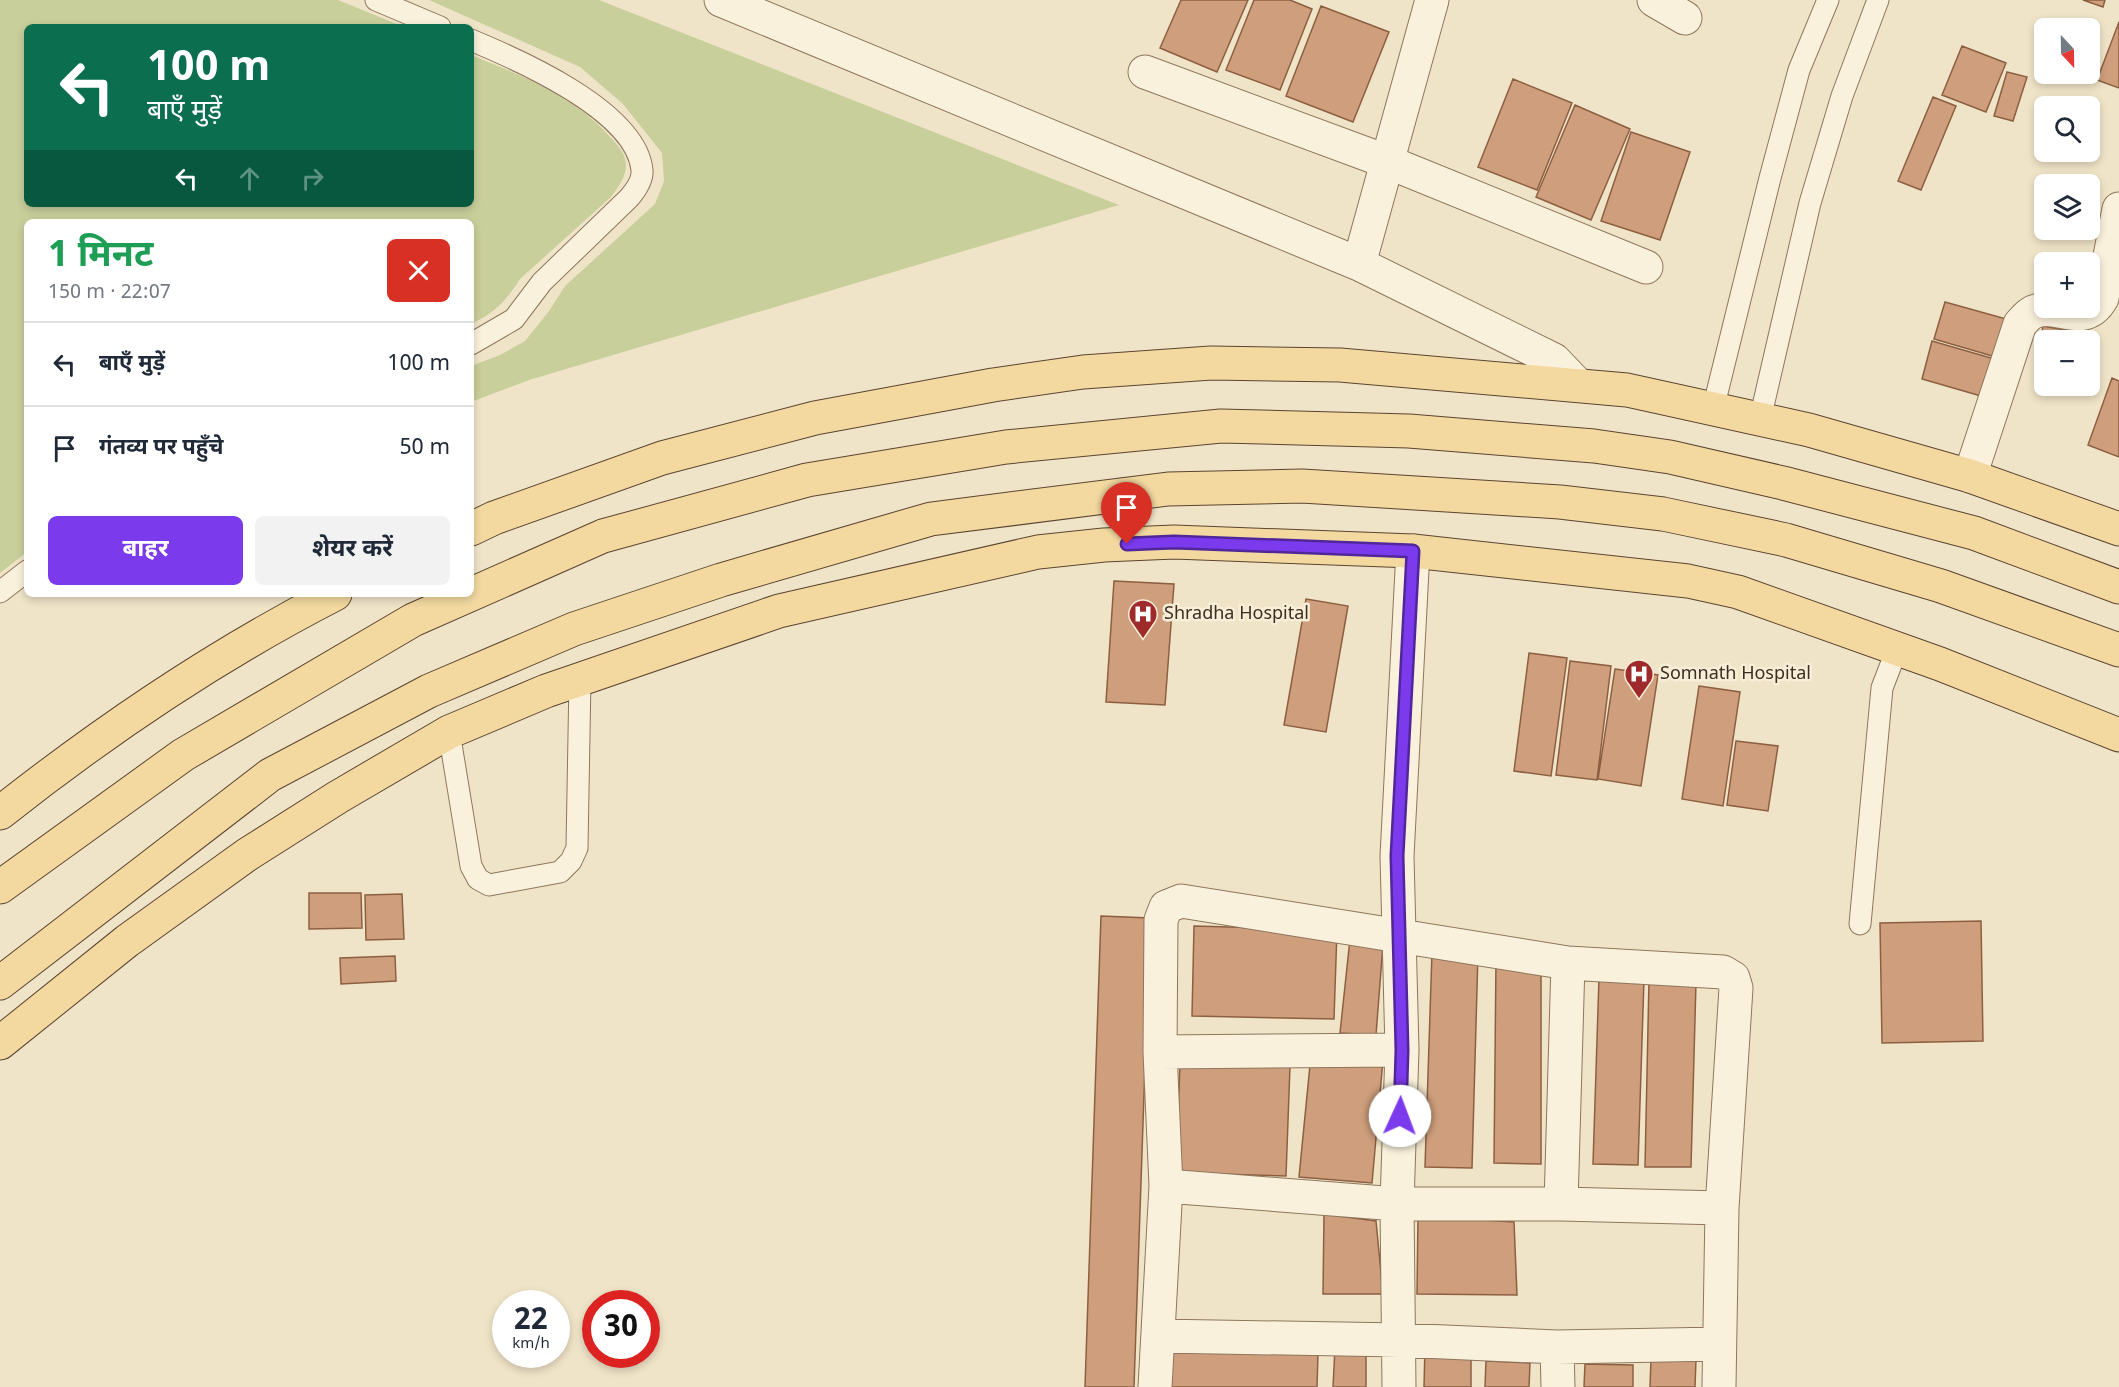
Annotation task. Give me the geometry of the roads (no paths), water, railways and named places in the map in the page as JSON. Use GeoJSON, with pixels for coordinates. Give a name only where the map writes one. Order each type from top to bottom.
{"type":"FeatureCollection","features":[{"type":"Feature","properties":{"kind":"main road"},"geometry":{"type":"LineString","coordinates":[[474,528],[494,518],[662,458],[814,418],[993,385],[1083,372],[1211,363],[1340,365],[1627,390],[1809,430],[1971,476],[2119,529]]}},
{"type":"Feature","properties":{"kind":"main road"},"geometry":{"type":"LineString","coordinates":[[474,593],[603,536],[807,480],[1006,447],[1221,426],[1409,431],[1594,446],[1670,457],[1783,483],[1974,533],[2119,587]]}},
{"type":"Feature","properties":{"kind":"main road"},"geometry":{"type":"LineString","coordinates":[[0,983],[270,776],[429,691],[574,629],[721,580],[931,519],[1168,489],[1302,486],[1560,501],[1663,514],[1786,540],[1941,586],[2119,650]]}},
{"type":"Feature","properties":{"kind":"main road"},"geometry":{"type":"LineString","coordinates":[[0,1043],[127,941],[248,854],[448,732],[546,691],[779,611],[1038,552],[1104,545],[1174,542],[1413,551],[1688,581],[1738,592],[1897,649],[2119,735]]}},
{"type":"Feature","properties":{"kind":"main road"},"geometry":{"type":"LineString","coordinates":[[0,813],[36,784],[179,683],[278,623],[329,597]]}},
{"type":"Feature","properties":{"kind":"main road"},"geometry":{"type":"LineString","coordinates":[[0,887],[183,755],[413,620],[465,597]]}},
{"type":"Feature","properties":{"kind":"street"},"geometry":{"type":"LineString","coordinates":[[721,0],[1359,264],[1554,360],[1578,385]]}},
{"type":"Feature","properties":{"kind":"street"},"geometry":{"type":"LineString","coordinates":[[1359,264],[1432,0]]}},
{"type":"Feature","properties":{"kind":"street"},"geometry":{"type":"LineString","coordinates":[[1654,0],[1685,18]]}},
{"type":"Feature","properties":{"kind":"street"},"geometry":{"type":"LineString","coordinates":[[1145,72],[1388,162],[1646,267]]}},
{"type":"Feature","properties":{"kind":"street"},"geometry":{"type":"LineString","coordinates":[[1971,476],[2020,324],[2031,314],[2041,310],[2081,314],[2096,308],[2102,298],[2119,209]]}},
{"type":"Feature","properties":{"kind":"street"},"geometry":{"type":"LineString","coordinates":[[1399,1387],[1397,1204],[1402,1050],[1397,856],[1413,551]]}},
{"type":"Feature","properties":{"kind":"street"},"geometry":{"type":"LineString","coordinates":[[1155,1387],[1166,1186],[1160,1052],[1161,920],[1166,907],[1181,901],[1568,963],[1723,972],[1733,978],[1736,988],[1722,1208],[1719,1387]]}},
{"type":"Feature","properties":{"kind":"street"},"geometry":{"type":"LineString","coordinates":[[1561,1204],[1568,963]]}},
{"type":"Feature","properties":{"kind":"street"},"geometry":{"type":"LineString","coordinates":[[1160,1052],[1402,1050]]}},
{"type":"Feature","properties":{"kind":"street"},"geometry":{"type":"LineString","coordinates":[[1166,1186],[1397,1204],[1561,1204],[1722,1208]]}},
{"type":"Feature","properties":{"kind":"street"},"geometry":{"type":"LineString","coordinates":[[1158,1336],[1400,1340],[1557,1347],[1719,1344]]}},
{"type":"Feature","properties":{"kind":"street"},"geometry":{"type":"LineString","coordinates":[[1557,1347],[1558,1387]]}},
{"type":"Feature","properties":{"kind":"lane"},"geometry":{"type":"LineString","coordinates":[[376,0],[433,24]]}},
{"type":"Feature","properties":{"kind":"lane"},"geometry":{"type":"LineString","coordinates":[[1713,409],[1799,70],[1828,0]]}},
{"type":"Feature","properties":{"kind":"lane"},"geometry":{"type":"LineString","coordinates":[[1760,419],[1810,203],[1842,96],[1878,0]]}},
{"type":"Feature","properties":{"kind":"lane"},"geometry":{"type":"LineString","coordinates":[[474,41],[551,78],[600,108],[627,136],[643,171],[638,186],[629,198],[542,282],[514,319],[474,342]]}},
{"type":"Feature","properties":{"kind":"lane"},"geometry":{"type":"LineString","coordinates":[[0,592],[24,574]]}},
{"type":"Feature","properties":{"kind":"lane"},"geometry":{"type":"LineString","coordinates":[[1860,924],[1882,688],[1897,649]]}},
{"type":"Feature","properties":{"kind":"lane"},"geometry":{"type":"LineString","coordinates":[[448,732],[471,866],[478,879],[489,885],[560,872],[571,861],[577,848],[580,679]]}},
{"type":"Feature","properties":{"kind":"place","name":"Shradha Hospital"},"geometry":{"type":"Point","coordinates":[1143,640]}},
{"type":"Feature","properties":{"kind":"place","name":"Somnath Hospital"},"geometry":{"type":"Point","coordinates":[1639,700]}}]}
